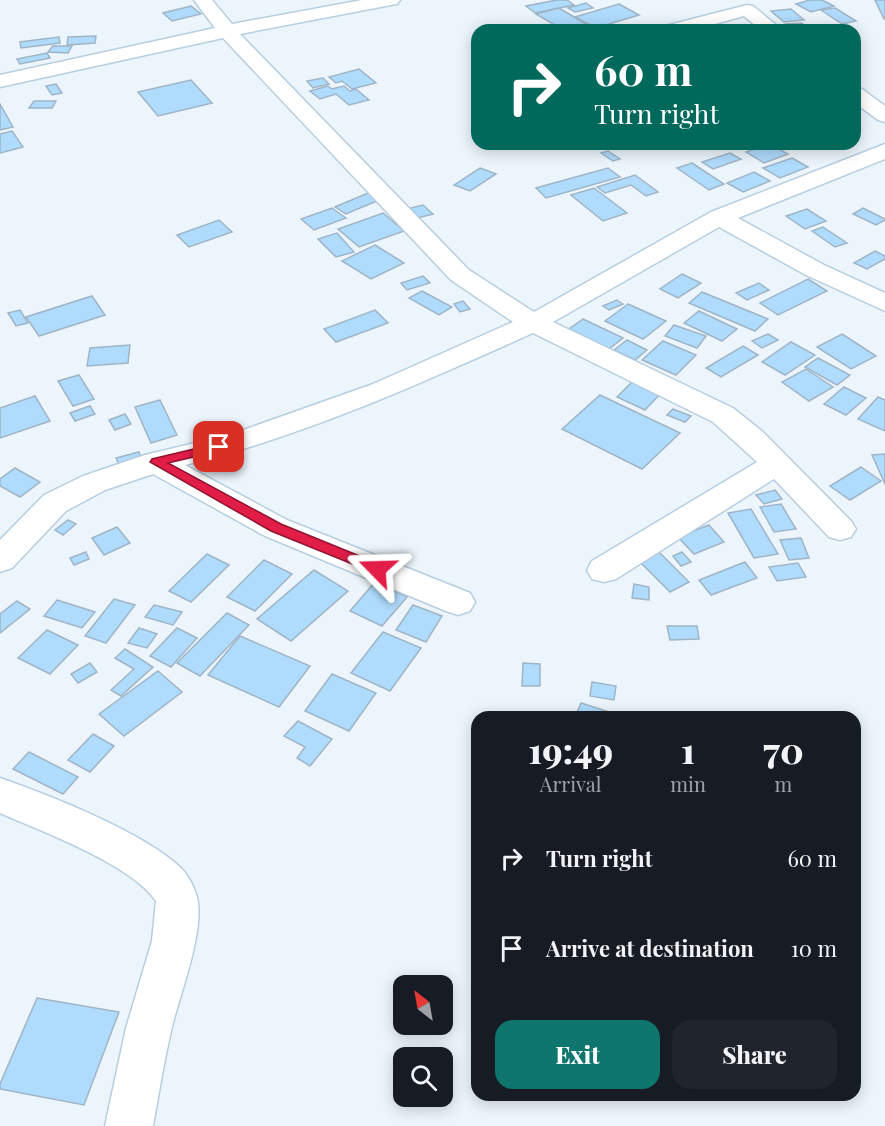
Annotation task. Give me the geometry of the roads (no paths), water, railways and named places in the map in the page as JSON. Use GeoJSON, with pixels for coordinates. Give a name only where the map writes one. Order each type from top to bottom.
{"type":"FeatureCollection","features":[{"type":"Feature","properties":{"kind":"street"},"geometry":{"type":"LineString","coordinates":[[203,0],[227,31],[460,275],[532,323],[723,415],[753,439],[840,529]]}},
{"type":"Feature","properties":{"kind":"street"},"geometry":{"type":"LineString","coordinates":[[0,81],[227,31],[392,0]]}},
{"type":"Feature","properties":{"kind":"street"},"geometry":{"type":"LineString","coordinates":[[694,24],[747,10],[765,24]]}},
{"type":"Feature","properties":{"kind":"street"},"geometry":{"type":"LineString","coordinates":[[861,98],[885,116]]}},
{"type":"Feature","properties":{"kind":"street"},"geometry":{"type":"LineString","coordinates":[[0,560],[55,503],[94,483],[156,462],[240,442],[383,390],[532,323],[719,217],[885,151]]}},
{"type":"Feature","properties":{"kind":"street"},"geometry":{"type":"LineString","coordinates":[[719,217],[815,270],[885,303]]}},
{"type":"Feature","properties":{"kind":"street"},"geometry":{"type":"LineString","coordinates":[[156,462],[276,528],[458,602]]}},
{"type":"Feature","properties":{"kind":"street"},"geometry":{"type":"LineString","coordinates":[[604,570],[776,464]]}},
{"type":"Feature","properties":{"kind":"street"},"geometry":{"type":"LineString","coordinates":[[0,795],[100,839],[160,875],[176,895],[176,928],[149,1028],[129,1126]]}}]}
